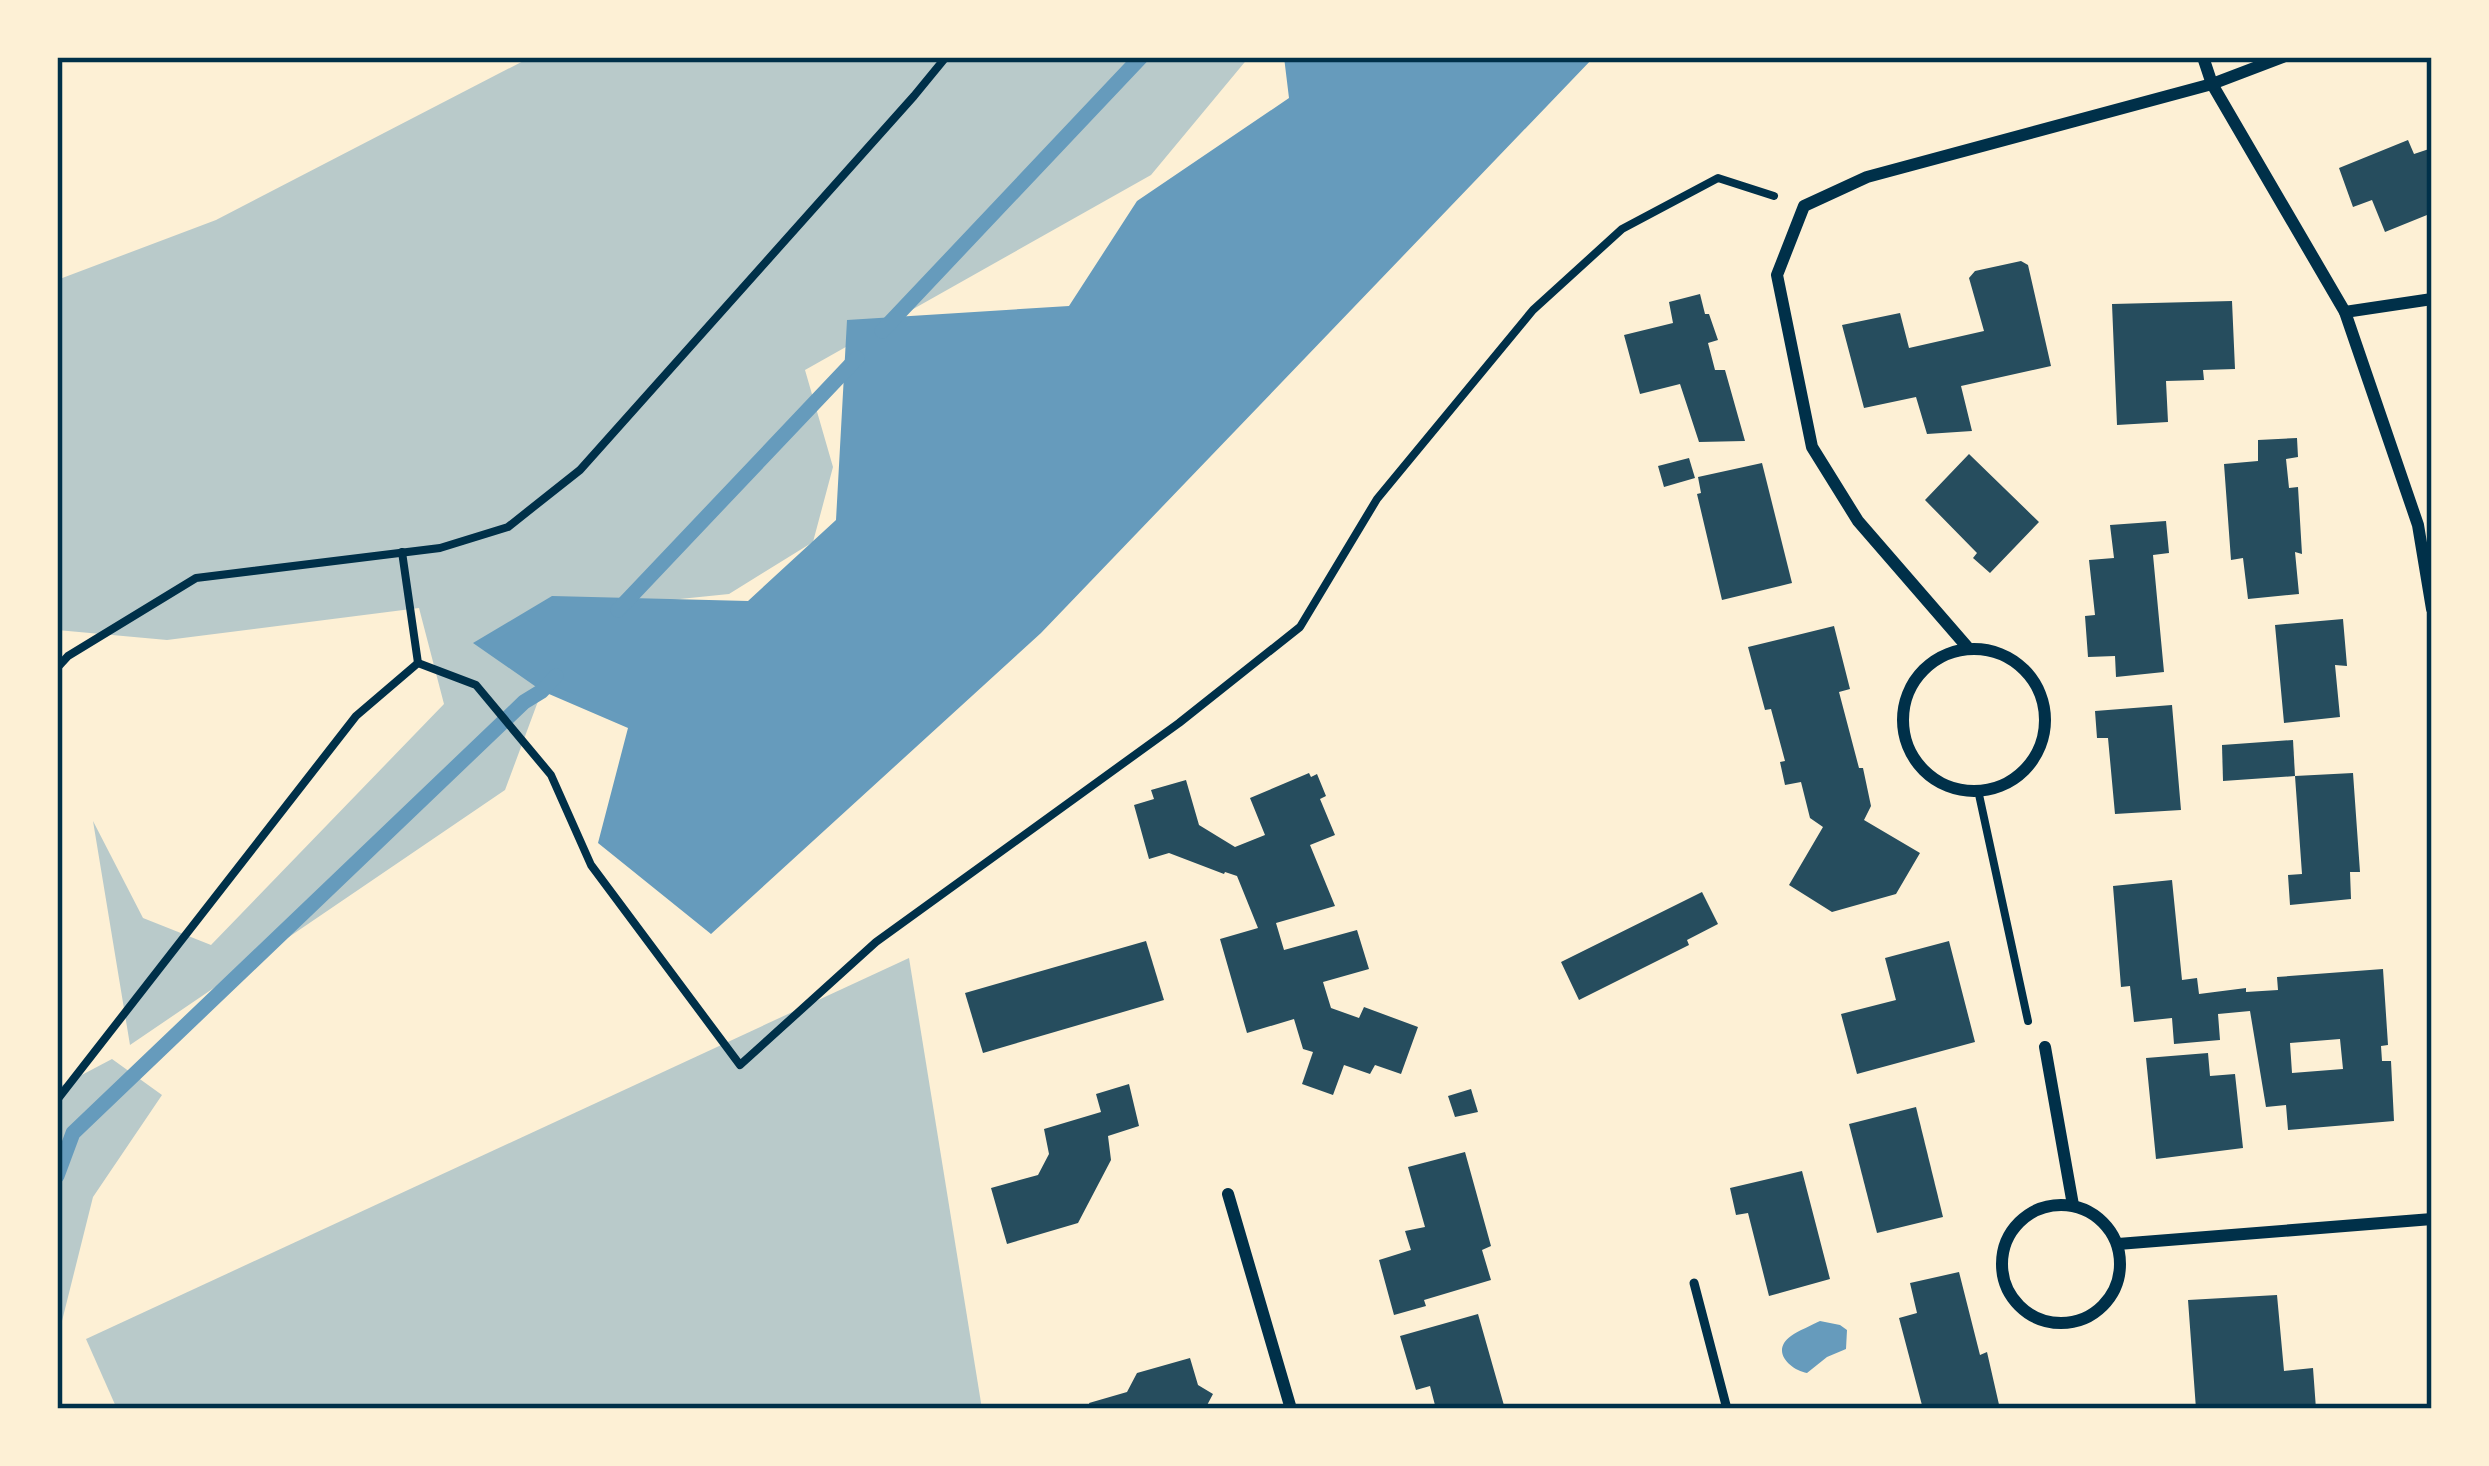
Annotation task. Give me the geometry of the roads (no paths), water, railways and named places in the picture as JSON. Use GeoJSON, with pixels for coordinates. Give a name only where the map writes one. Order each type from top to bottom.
{"type":"FeatureCollection","features":[{"type":"Feature","properties":{"kind":"street"},"geometry":{"type":"LineString","coordinates":[[2203,57],[2212,83],[2345,312],[2418,525],[2432,609]]}},
{"type":"Feature","properties":{"kind":"street"},"geometry":{"type":"LineString","coordinates":[[1969,649],[1946,654],[1912,684],[1903,728],[1910,751],[1942,784],[1988,790],[2010,781],[2041,746],[2042,699],[2031,678],[2014,662],[1993,651],[1969,649],[1858,521],[1812,447],[1777,275],[1804,206],[1867,177],[2212,83],[2283,57]]}},
{"type":"Feature","properties":{"kind":"street"},"geometry":{"type":"LineString","coordinates":[[2345,312],[2432,299]]}},
{"type":"Feature","properties":{"kind":"street"},"geometry":{"type":"LineString","coordinates":[[2045,1047],[2073,1205]]}},
{"type":"Feature","properties":{"kind":"street"},"geometry":{"type":"LineString","coordinates":[[1228,1193],[1291,1409]]}},
{"type":"Feature","properties":{"kind":"street"},"geometry":{"type":"LineString","coordinates":[[2053,1204],[2073,1205],[2100,1219],[2118,1244],[2118,1282],[2109,1300],[2077,1322],[2038,1319],[2008,1294],[2001,1256],[2007,1237],[2035,1210],[2053,1204]]}},
{"type":"Feature","properties":{"kind":"street"},"geometry":{"type":"LineString","coordinates":[[2118,1244],[2432,1219]]}},
{"type":"Feature","properties":{"kind":"lane"},"geometry":{"type":"LineString","coordinates":[[1694,1282],[1726,1409]]}},
{"type":"Feature","properties":{"kind":"water"},"geometry":{"type":"Polygon","coordinates":[[[1284,57],[1594,57],[1041,633],[711,934],[598,843],[628,728],[542,691],[473,643],[552,596],[748,601],[836,520],[847,320],[1069,306],[1137,201],[1289,98],[1284,57]]]}},
{"type":"Feature","properties":{"kind":"water"},"geometry":{"type":"Polygon","coordinates":[[[1820,1321],[1847,1330],[1846,1349],[1807,1373],[1789,1364],[1782,1348],[1791,1336],[1820,1321]]]}},
{"type":"Feature","properties":{"kind":"waterway"},"geometry":{"type":"LineString","coordinates":[[882,331],[1141,57]]}},
{"type":"Feature","properties":{"kind":"waterway"},"geometry":{"type":"LineString","coordinates":[[618,610],[857,358]]}},
{"type":"Feature","properties":{"kind":"waterway"},"geometry":{"type":"LineString","coordinates":[[57,1176],[73,1133],[556,676]]}}]}
